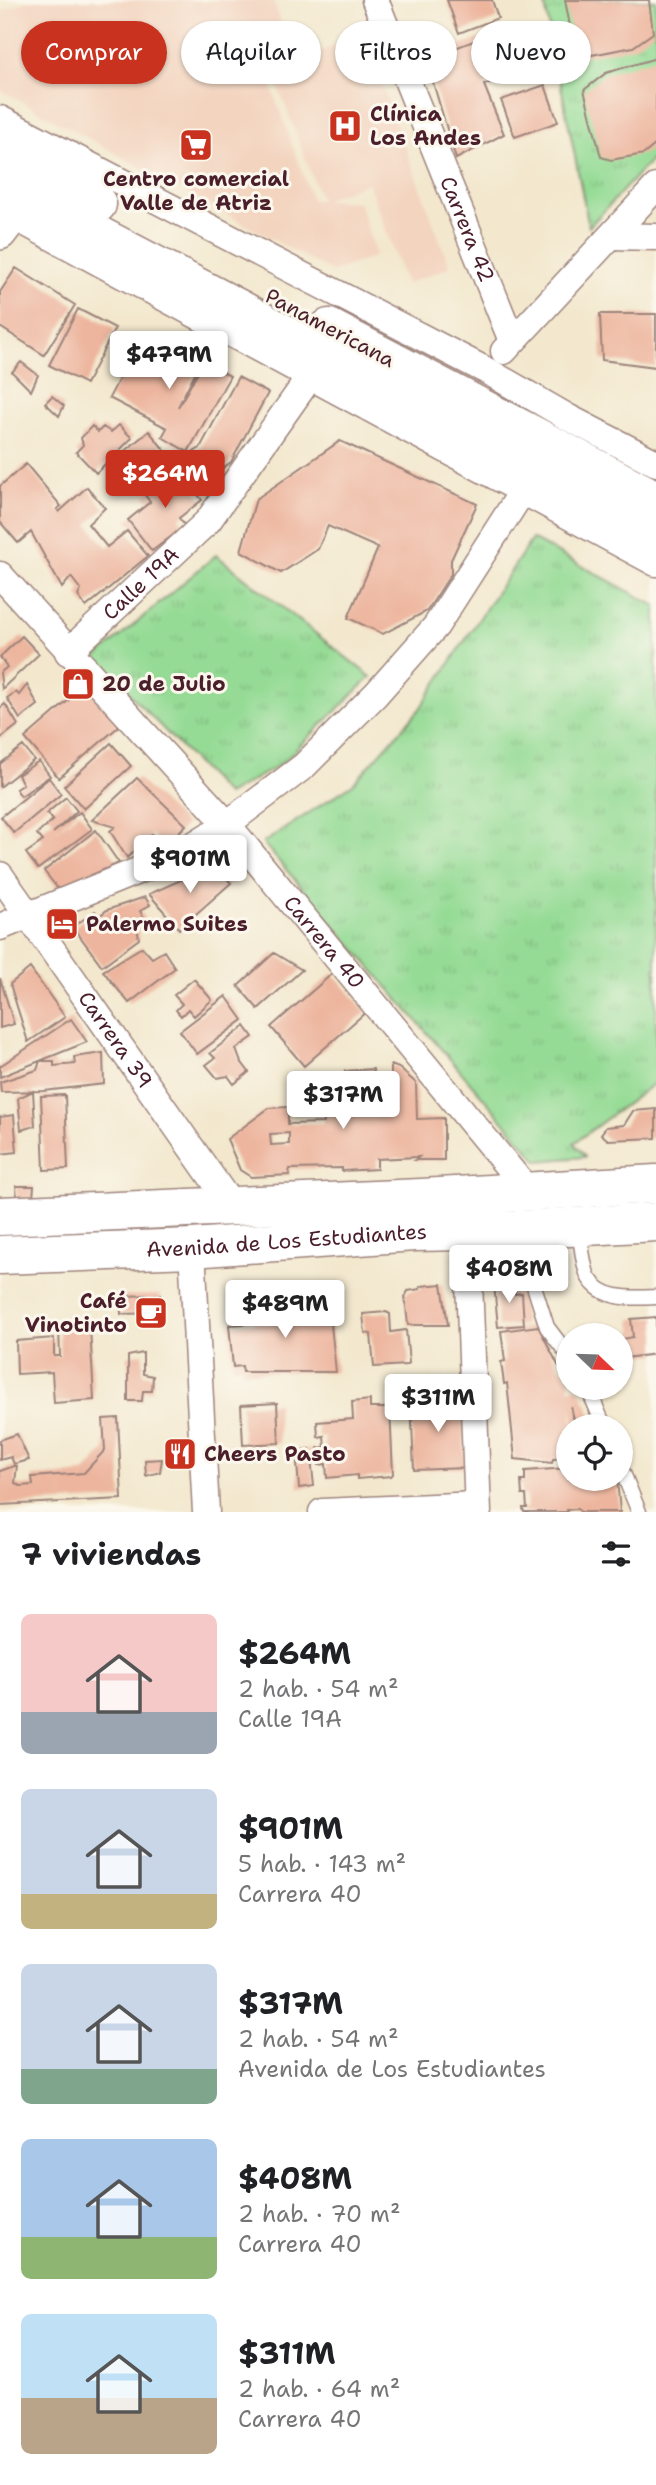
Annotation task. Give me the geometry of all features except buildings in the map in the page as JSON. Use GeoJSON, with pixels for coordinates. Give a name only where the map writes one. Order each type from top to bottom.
{"type":"FeatureCollection","features":[{"type":"Feature","properties":{"kind":"main road"},"geometry":{"type":"LineString","coordinates":[[2,181],[656,536]]}},
{"type":"Feature","properties":{"kind":"main road","name":"Panamericana"},"geometry":{"type":"LineString","coordinates":[[2,181],[656,500]]}},
{"type":"Feature","properties":{"kind":"main road","name":"Avenida de Los Estudiantes"},"geometry":{"type":"LineString","coordinates":[[0,1216],[421,1198],[656,1184]]}},
{"type":"Feature","properties":{"kind":"main road","name":"Avenida de Los Estudiantes"},"geometry":{"type":"LineString","coordinates":[[0,1255],[192,1248],[467,1229],[516,1230],[656,1222]]}},
{"type":"Feature","properties":{"kind":"street","name":"Carrera 42"},"geometry":{"type":"LineString","coordinates":[[375,0],[512,341]]}},
{"type":"Feature","properties":{"kind":"street"},"geometry":{"type":"LineString","coordinates":[[2,181],[489,372],[569,418],[656,463]]}},
{"type":"Feature","properties":{"kind":"street"},"geometry":{"type":"LineString","coordinates":[[2,181],[310,377],[656,562]]}},
{"type":"Feature","properties":{"kind":"street"},"geometry":{"type":"LineString","coordinates":[[489,372],[512,341],[656,187]]}},
{"type":"Feature","properties":{"kind":"street"},"geometry":{"type":"LineString","coordinates":[[611,236],[656,237]]}},
{"type":"Feature","properties":{"kind":"street","name":"Calle 19A"},"geometry":{"type":"LineString","coordinates":[[68,652],[208,521],[310,377]]}},
{"type":"Feature","properties":{"kind":"street"},"geometry":{"type":"LineString","coordinates":[[0,927],[179,854],[227,824],[304,766],[376,694],[436,626],[522,492]]}},
{"type":"Feature","properties":{"kind":"street","name":"Carrera 40"},"geometry":{"type":"LineString","coordinates":[[0,575],[227,824],[528,1191]]}},
{"type":"Feature","properties":{"kind":"street","name":"Carrera 39"},"geometry":{"type":"LineString","coordinates":[[0,875],[232,1206]]}},
{"type":"Feature","properties":{"kind":"street"},"geometry":{"type":"LineString","coordinates":[[322,1512],[477,1509],[467,1229]]}},
{"type":"Feature","properties":{"kind":"street"},"geometry":{"type":"LineString","coordinates":[[192,1248],[206,1512]]}},
{"type":"Feature","properties":{"kind":"lane"},"geometry":{"type":"LineString","coordinates":[[579,1227],[588,1277],[601,1292],[626,1298],[656,1297]]}},
{"type":"Feature","properties":{"kind":"lane"},"geometry":{"type":"LineString","coordinates":[[516,1230],[547,1326],[556,1338]]}},
{"type":"Feature","properties":{"kind":"lane"},"geometry":{"type":"LineString","coordinates":[[630,1491],[639,1512]]}},
{"type":"Feature","properties":{"kind":"shaded area","name":"Centro comercial Valle de Atriz"},"geometry":{"type":"Polygon","coordinates":[[[30,0],[199,0],[201,3],[211,0],[273,0],[280,21],[181,21],[181,84],[270,84],[312,200],[321,200],[277,84],[321,84],[321,51],[335,46],[335,84],[381,84],[450,267],[406,284],[368,183],[323,200],[359,202],[376,256],[332,272],[0,90],[0,12],[30,0]]]}},
{"type":"Feature","properties":{"kind":"green space"},"geometry":{"type":"Polygon","coordinates":[[[544,0],[656,0],[656,155],[589,227],[561,84],[591,84],[591,21],[548,21],[544,0]]]}},
{"type":"Feature","properties":{"kind":"green space"},"geometry":{"type":"Polygon","coordinates":[[[532,539],[656,606],[656,1082],[574,1143],[585,1157],[538,1161],[263,843],[353,784],[419,710],[532,539]]]}},
{"type":"Feature","properties":{"kind":"green space"},"geometry":{"type":"Polygon","coordinates":[[[216,555],[371,677],[281,764],[227,795],[95,658],[216,555]]]}},
{"type":"Feature","properties":{"kind":"place","name":"Clínica Los Andes"},"geometry":{"type":"Point","coordinates":[345,126]}},
{"type":"Feature","properties":{"kind":"place","name":"Centro comercial Valle de Atriz"},"geometry":{"type":"Point","coordinates":[196,145]}},
{"type":"Feature","properties":{"kind":"place","name":"20 de Julio"},"geometry":{"type":"Point","coordinates":[78,684]}},
{"type":"Feature","properties":{"kind":"place","name":"Palermo Suites"},"geometry":{"type":"Point","coordinates":[62,924]}},
{"type":"Feature","properties":{"kind":"place","name":"Café Vinotinto"},"geometry":{"type":"Point","coordinates":[151,1313]}},
{"type":"Feature","properties":{"kind":"place","name":"Cheers Pasto"},"geometry":{"type":"Point","coordinates":[180,1454]}}]}
